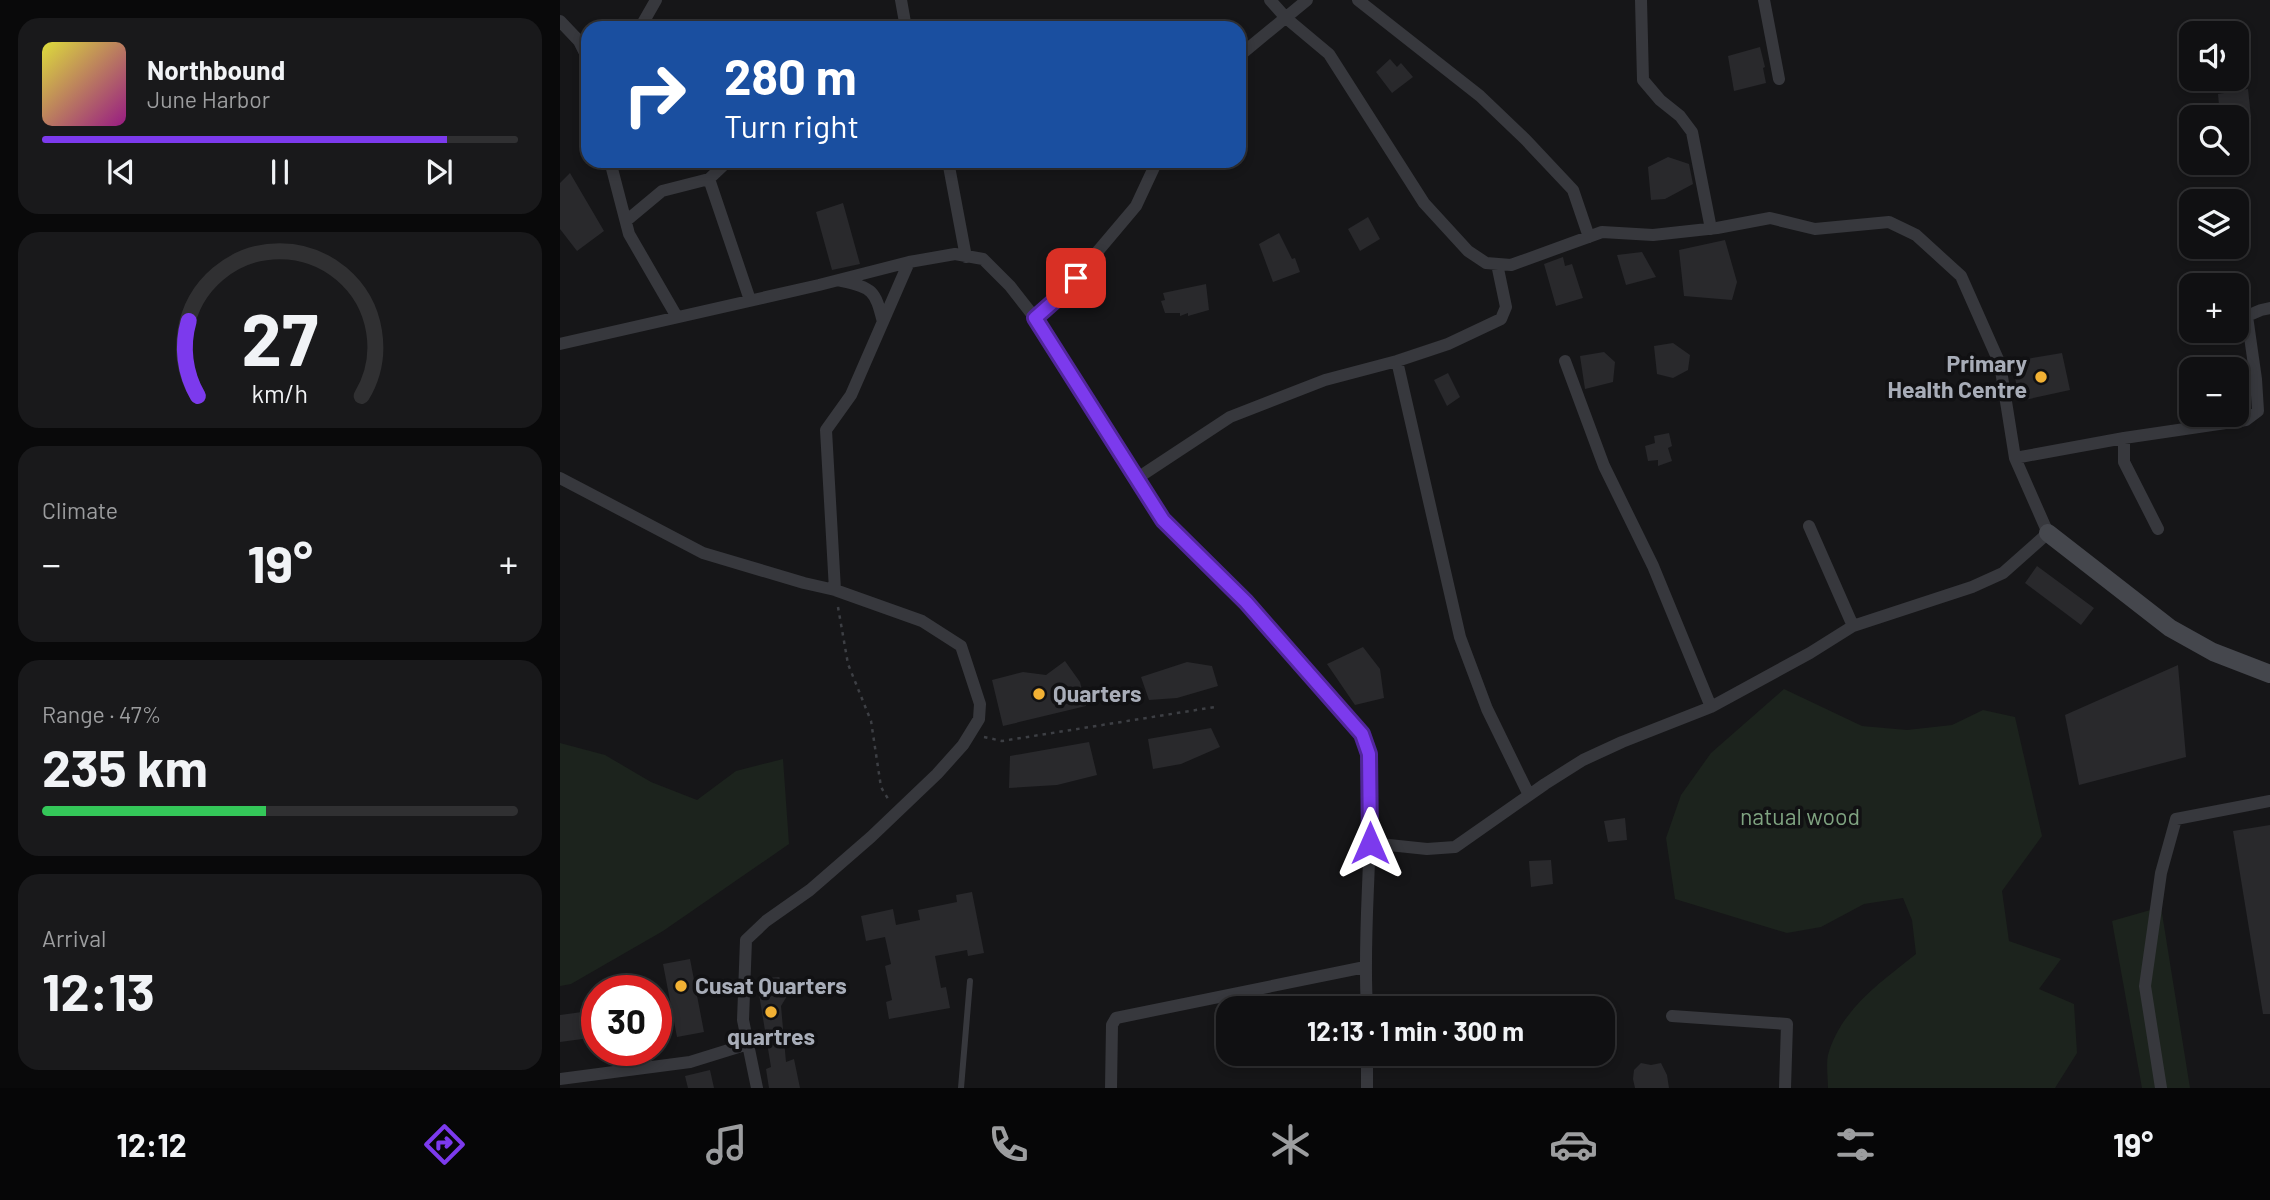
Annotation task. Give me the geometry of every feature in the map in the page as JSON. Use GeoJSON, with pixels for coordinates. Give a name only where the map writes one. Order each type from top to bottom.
{"type":"FeatureCollection","features":[{"type":"Feature","properties":{"kind":"street"},"geometry":{"type":"LineString","coordinates":[[644,21],[656,0]]}},
{"type":"Feature","properties":{"kind":"street"},"geometry":{"type":"LineString","coordinates":[[901,0],[905,21]]}},
{"type":"Feature","properties":{"kind":"street"},"geometry":{"type":"LineString","coordinates":[[1270,0],[1286,18],[1329,54],[1424,203],[1468,250],[1486,262],[1511,265],[1602,232],[1653,235],[1711,229],[1770,218],[1815,229],[1889,222],[1916,235],[1961,276],[2000,364],[2015,458],[2048,533],[2170,628],[2213,652],[2270,674]]}},
{"type":"Feature","properties":{"kind":"street"},"geometry":{"type":"LineString","coordinates":[[1246,50],[1307,0]]}},
{"type":"Feature","properties":{"kind":"street"},"geometry":{"type":"LineString","coordinates":[[1358,0],[1480,96],[1526,141],[1573,190],[1589,237]]}},
{"type":"Feature","properties":{"kind":"street"},"geometry":{"type":"LineString","coordinates":[[1641,0],[1643,80],[1660,100],[1680,116],[1692,132],[1711,229]]}},
{"type":"Feature","properties":{"kind":"street"},"geometry":{"type":"LineString","coordinates":[[1764,0],[1779,79]]}},
{"type":"Feature","properties":{"kind":"street"},"geometry":{"type":"LineString","coordinates":[[560,21],[581,45]]}},
{"type":"Feature","properties":{"kind":"street"},"geometry":{"type":"LineString","coordinates":[[612,168],[629,234],[677,317]]}},
{"type":"Feature","properties":{"kind":"street"},"geometry":{"type":"LineString","coordinates":[[626,221],[662,191],[709,179],[721,168]]}},
{"type":"Feature","properties":{"kind":"street"},"geometry":{"type":"LineString","coordinates":[[949,168],[966,257]]}},
{"type":"Feature","properties":{"kind":"street"},"geometry":{"type":"LineString","coordinates":[[1035,318],[1060,296],[1136,206],[1154,168]]}},
{"type":"Feature","properties":{"kind":"street"},"geometry":{"type":"LineString","coordinates":[[709,179],[750,300]]}},
{"type":"Feature","properties":{"kind":"street"},"geometry":{"type":"LineString","coordinates":[[560,344],[909,262],[955,254],[984,259],[1035,318],[1163,520],[1246,602],[1362,734],[1369,754],[1366,996]]}},
{"type":"Feature","properties":{"kind":"street"},"geometry":{"type":"LineString","coordinates":[[835,590],[826,430],[851,395],[909,262]]}},
{"type":"Feature","properties":{"kind":"street"},"geometry":{"type":"LineString","coordinates":[[1136,479],[1230,417],[1325,380],[1448,344],[1500,319],[1506,307],[1497,264]]}},
{"type":"Feature","properties":{"kind":"street"},"geometry":{"type":"LineString","coordinates":[[838,280],[865,286],[877,301],[883,323]]}},
{"type":"Feature","properties":{"kind":"street"},"geometry":{"type":"LineString","coordinates":[[2015,458],[2246,420],[2254,416],[2258,411],[2256,379],[2247,316],[2270,309]]}},
{"type":"Feature","properties":{"kind":"street"},"geometry":{"type":"LineString","coordinates":[[1397,361],[1460,637],[1486,709],[1529,795]]}},
{"type":"Feature","properties":{"kind":"street"},"geometry":{"type":"LineString","coordinates":[[1565,361],[1604,466],[1653,566],[1711,707]]}},
{"type":"Feature","properties":{"kind":"street"},"geometry":{"type":"LineString","coordinates":[[2124,438],[2124,462],[2158,529]]}},
{"type":"Feature","properties":{"kind":"street"},"geometry":{"type":"LineString","coordinates":[[560,478],[704,553],[835,590],[922,621],[961,646],[980,704],[979,719],[971,734],[937,774],[820,881],[766,921],[746,940],[743,1020],[757,1088]]}},
{"type":"Feature","properties":{"kind":"street"},"geometry":{"type":"LineString","coordinates":[[1810,526],[1853,626]]}},
{"type":"Feature","properties":{"kind":"street"},"geometry":{"type":"LineString","coordinates":[[1370,843],[1427,849],[1455,847],[1583,760],[1711,707],[1810,653],[1853,626],[1972,587],[2003,573],[2048,533]]}},
{"type":"Feature","properties":{"kind":"street"},"geometry":{"type":"LineString","coordinates":[[2161,1088],[2145,986],[2161,873],[2176,820],[2270,801]]}},
{"type":"Feature","properties":{"kind":"street"},"geometry":{"type":"LineString","coordinates":[[1111,1088],[1112,1024],[1116,1018],[1365,967]]}},
{"type":"Feature","properties":{"kind":"street"},"geometry":{"type":"LineString","coordinates":[[1672,1016],[1787,1024],[1785,1088]]}},
{"type":"Feature","properties":{"kind":"street"},"geometry":{"type":"LineString","coordinates":[[560,1079],[690,1062],[748,1044]]}},
{"type":"Feature","properties":{"kind":"street"},"geometry":{"type":"LineString","coordinates":[[1367,1066],[1367,1088]]}},
{"type":"Feature","properties":{"kind":"lane"},"geometry":{"type":"LineString","coordinates":[[961,1088],[971,981]]}},
{"type":"Feature","properties":{"kind":"path"},"geometry":{"type":"LineString","coordinates":[[835,590],[848,664],[871,721],[881,787],[894,809],[903,807]]}},
{"type":"Feature","properties":{"kind":"path"},"geometry":{"type":"LineString","coordinates":[[971,734],[1002,741],[1215,707]]}},
{"type":"Feature","properties":{"kind":"green space","name":"natual wood"},"geometry":{"type":"Polygon","coordinates":[[[1784,689],[1862,726],[1907,730],[1952,725],[1983,710],[2015,717],[2042,836],[2002,891],[2009,941],[2061,959],[2039,989],[2074,1004],[2077,1053],[2055,1088],[1828,1088],[1828,1055],[1842,1024],[1864,998],[1916,954],[1912,920],[1903,898],[1864,904],[1821,927],[1787,933],[1675,899],[1666,838],[1681,795],[1711,753],[1784,689]]]}},
{"type":"Feature","properties":{"kind":"green space"},"geometry":{"type":"Polygon","coordinates":[[[560,743],[605,755],[651,782],[697,800],[736,771],[783,759],[789,844],[663,931],[587,975],[581,975],[581,978],[571,984],[560,986],[560,743]]]}},
{"type":"Feature","properties":{"kind":"green space"},"geometry":{"type":"Polygon","coordinates":[[[2161,907],[2190,1088],[2142,1088],[2112,921],[2161,907]]]}},
{"type":"Feature","properties":{"kind":"building"},"geometry":{"type":"Polygon","coordinates":[[[1760,47],[1766,83],[1734,91],[1728,56],[1760,47]]]}},
{"type":"Feature","properties":{"kind":"building"},"geometry":{"type":"Polygon","coordinates":[[[1390,59],[1397,67],[1401,63],[1413,77],[1392,93],[1376,72],[1390,59]]]}},
{"type":"Feature","properties":{"kind":"building"},"geometry":{"type":"Polygon","coordinates":[[[2248,91],[2251,117],[2249,105],[2219,105],[2218,94],[2248,91]]]}},
{"type":"Feature","properties":{"kind":"building"},"geometry":{"type":"Polygon","coordinates":[[[1668,157],[1689,164],[1693,184],[1665,199],[1651,200],[1648,167],[1668,157]]]}},
{"type":"Feature","properties":{"kind":"building"},"geometry":{"type":"Polygon","coordinates":[[[570,173],[604,231],[577,251],[560,229],[560,183],[570,173]]]}},
{"type":"Feature","properties":{"kind":"building"},"geometry":{"type":"Polygon","coordinates":[[[843,203],[860,264],[832,270],[816,212],[843,203]]]}},
{"type":"Feature","properties":{"kind":"building"},"geometry":{"type":"Polygon","coordinates":[[[1368,217],[1380,239],[1360,251],[1348,229],[1368,217]]]}},
{"type":"Feature","properties":{"kind":"building"},"geometry":{"type":"Polygon","coordinates":[[[1279,233],[1292,259],[1295,258],[1300,272],[1273,282],[1259,244],[1279,233]]]}},
{"type":"Feature","properties":{"kind":"building"},"geometry":{"type":"Polygon","coordinates":[[[1725,240],[1737,282],[1732,300],[1684,296],[1679,250],[1725,240]]]}},
{"type":"Feature","properties":{"kind":"building"},"geometry":{"type":"Polygon","coordinates":[[[1642,252],[1656,277],[1626,285],[1617,255],[1642,252]]]}},
{"type":"Feature","properties":{"kind":"building"},"geometry":{"type":"Polygon","coordinates":[[[1563,257],[1565,266],[1572,264],[1583,298],[1556,306],[1544,264],[1563,257]]]}},
{"type":"Feature","properties":{"kind":"building"},"geometry":{"type":"Polygon","coordinates":[[[1206,284],[1209,310],[1188,316],[1188,313],[1180,316],[1180,313],[1165,313],[1161,301],[1165,300],[1163,293],[1206,284]]]}},
{"type":"Feature","properties":{"kind":"building"},"geometry":{"type":"Polygon","coordinates":[[[1673,343],[1690,355],[1688,370],[1673,378],[1657,374],[1654,346],[1673,343]]]}},
{"type":"Feature","properties":{"kind":"building"},"geometry":{"type":"Polygon","coordinates":[[[1604,352],[1615,362],[1613,382],[1585,389],[1580,356],[1604,352]]]}},
{"type":"Feature","properties":{"kind":"building","name":"Primary Health Centre"},"geometry":{"type":"Polygon","coordinates":[[[2062,353],[2070,390],[2020,401],[2012,364],[2062,353]]]}},
{"type":"Feature","properties":{"kind":"building"},"geometry":{"type":"Polygon","coordinates":[[[1448,373],[1460,397],[1447,406],[1434,380],[1448,373]]]}},
{"type":"Feature","properties":{"kind":"building"},"geometry":{"type":"Polygon","coordinates":[[[1669,433],[1672,446],[1668,448],[1672,461],[1658,466],[1658,460],[1648,461],[1645,446],[1655,443],[1654,436],[1669,433]]]}},
{"type":"Feature","properties":{"kind":"building"},"geometry":{"type":"Polygon","coordinates":[[[2037,566],[2094,608],[2081,625],[2025,583],[2037,566]]]}},
{"type":"Feature","properties":{"kind":"building"},"geometry":{"type":"Polygon","coordinates":[[[1363,647],[1380,669],[1384,698],[1355,705],[1327,664],[1363,647]]]}},
{"type":"Feature","properties":{"kind":"building","name":"Quarters"},"geometry":{"type":"Polygon","coordinates":[[[1065,661],[1080,682],[1086,706],[1003,726],[992,680],[1023,672],[1046,675],[1065,661]]]}},
{"type":"Feature","properties":{"kind":"building"},"geometry":{"type":"Polygon","coordinates":[[[1187,662],[1212,666],[1218,686],[1177,698],[1149,700],[1141,677],[1187,662]]]}},
{"type":"Feature","properties":{"kind":"building"},"geometry":{"type":"Polygon","coordinates":[[[2178,665],[2186,757],[2079,785],[2065,715],[2178,665]]]}},
{"type":"Feature","properties":{"kind":"building"},"geometry":{"type":"Polygon","coordinates":[[[1211,728],[1220,747],[1181,764],[1153,769],[1148,739],[1211,728]]]}},
{"type":"Feature","properties":{"kind":"building","name":"Quarters"},"geometry":{"type":"Polygon","coordinates":[[[1089,742],[1097,775],[1057,785],[1009,788],[1010,756],[1089,742]]]}},
{"type":"Feature","properties":{"kind":"building"},"geometry":{"type":"Polygon","coordinates":[[[1625,818],[1627,840],[1608,842],[1604,821],[1625,818]]]}},
{"type":"Feature","properties":{"kind":"building"},"geometry":{"type":"Polygon","coordinates":[[[2270,825],[2270,1014],[2263,1014],[2233,831],[2270,825]]]}},
{"type":"Feature","properties":{"kind":"building"},"geometry":{"type":"Polygon","coordinates":[[[1551,860],[1553,884],[1531,887],[1529,861],[1551,860]]]}},
{"type":"Feature","properties":{"kind":"building"},"geometry":{"type":"Polygon","coordinates":[[[972,892],[984,953],[968,956],[967,950],[935,956],[941,988],[946,987],[950,1008],[889,1019],[886,1002],[892,1000],[885,966],[891,964],[885,937],[866,941],[861,916],[893,909],[896,925],[920,920],[918,910],[957,902],[956,895],[972,892]]]}},
{"type":"Feature","properties":{"kind":"building","name":"Cusat Quarters"},"geometry":{"type":"Polygon","coordinates":[[[690,959],[704,1032],[677,1037],[672,1011],[672,975],[665,975],[663,964],[690,959]]]}},
{"type":"Feature","properties":{"kind":"building","name":"quartres"},"geometry":{"type":"Polygon","coordinates":[[[779,977],[790,991],[781,1006],[786,1062],[794,1059],[800,1088],[769,1088],[766,1069],[771,1067],[758,988],[767,978],[779,977]]]}},
{"type":"Feature","properties":{"kind":"building"},"geometry":{"type":"Polygon","coordinates":[[[581,1012],[581,1039],[560,1042],[560,1015],[581,1012]]]}},
{"type":"Feature","properties":{"kind":"building"},"geometry":{"type":"Polygon","coordinates":[[[1641,1063],[1661,1063],[1669,1088],[1635,1088],[1634,1070],[1641,1063]]]}},
{"type":"Feature","properties":{"kind":"building"},"geometry":{"type":"Polygon","coordinates":[[[710,1070],[714,1088],[688,1088],[685,1076],[710,1070]]]}},
{"type":"Feature","properties":{"kind":"place","name":"Primary Health Centre"},"geometry":{"type":"Point","coordinates":[2041,377]}},
{"type":"Feature","properties":{"kind":"place","name":"Quarters"},"geometry":{"type":"Point","coordinates":[1039,694]}},
{"type":"Feature","properties":{"kind":"place","name":"Cusat Quarters"},"geometry":{"type":"Point","coordinates":[681,986]}},
{"type":"Feature","properties":{"kind":"place","name":"quartres"},"geometry":{"type":"Point","coordinates":[771,1012]}},
{"type":"Feature","properties":{"kind":"route"},"geometry":{"type":"LineString","coordinates":[[1076,278],[1035,318],[1163,520],[1246,602],[1362,734],[1369,754],[1370,843]]}}]}
